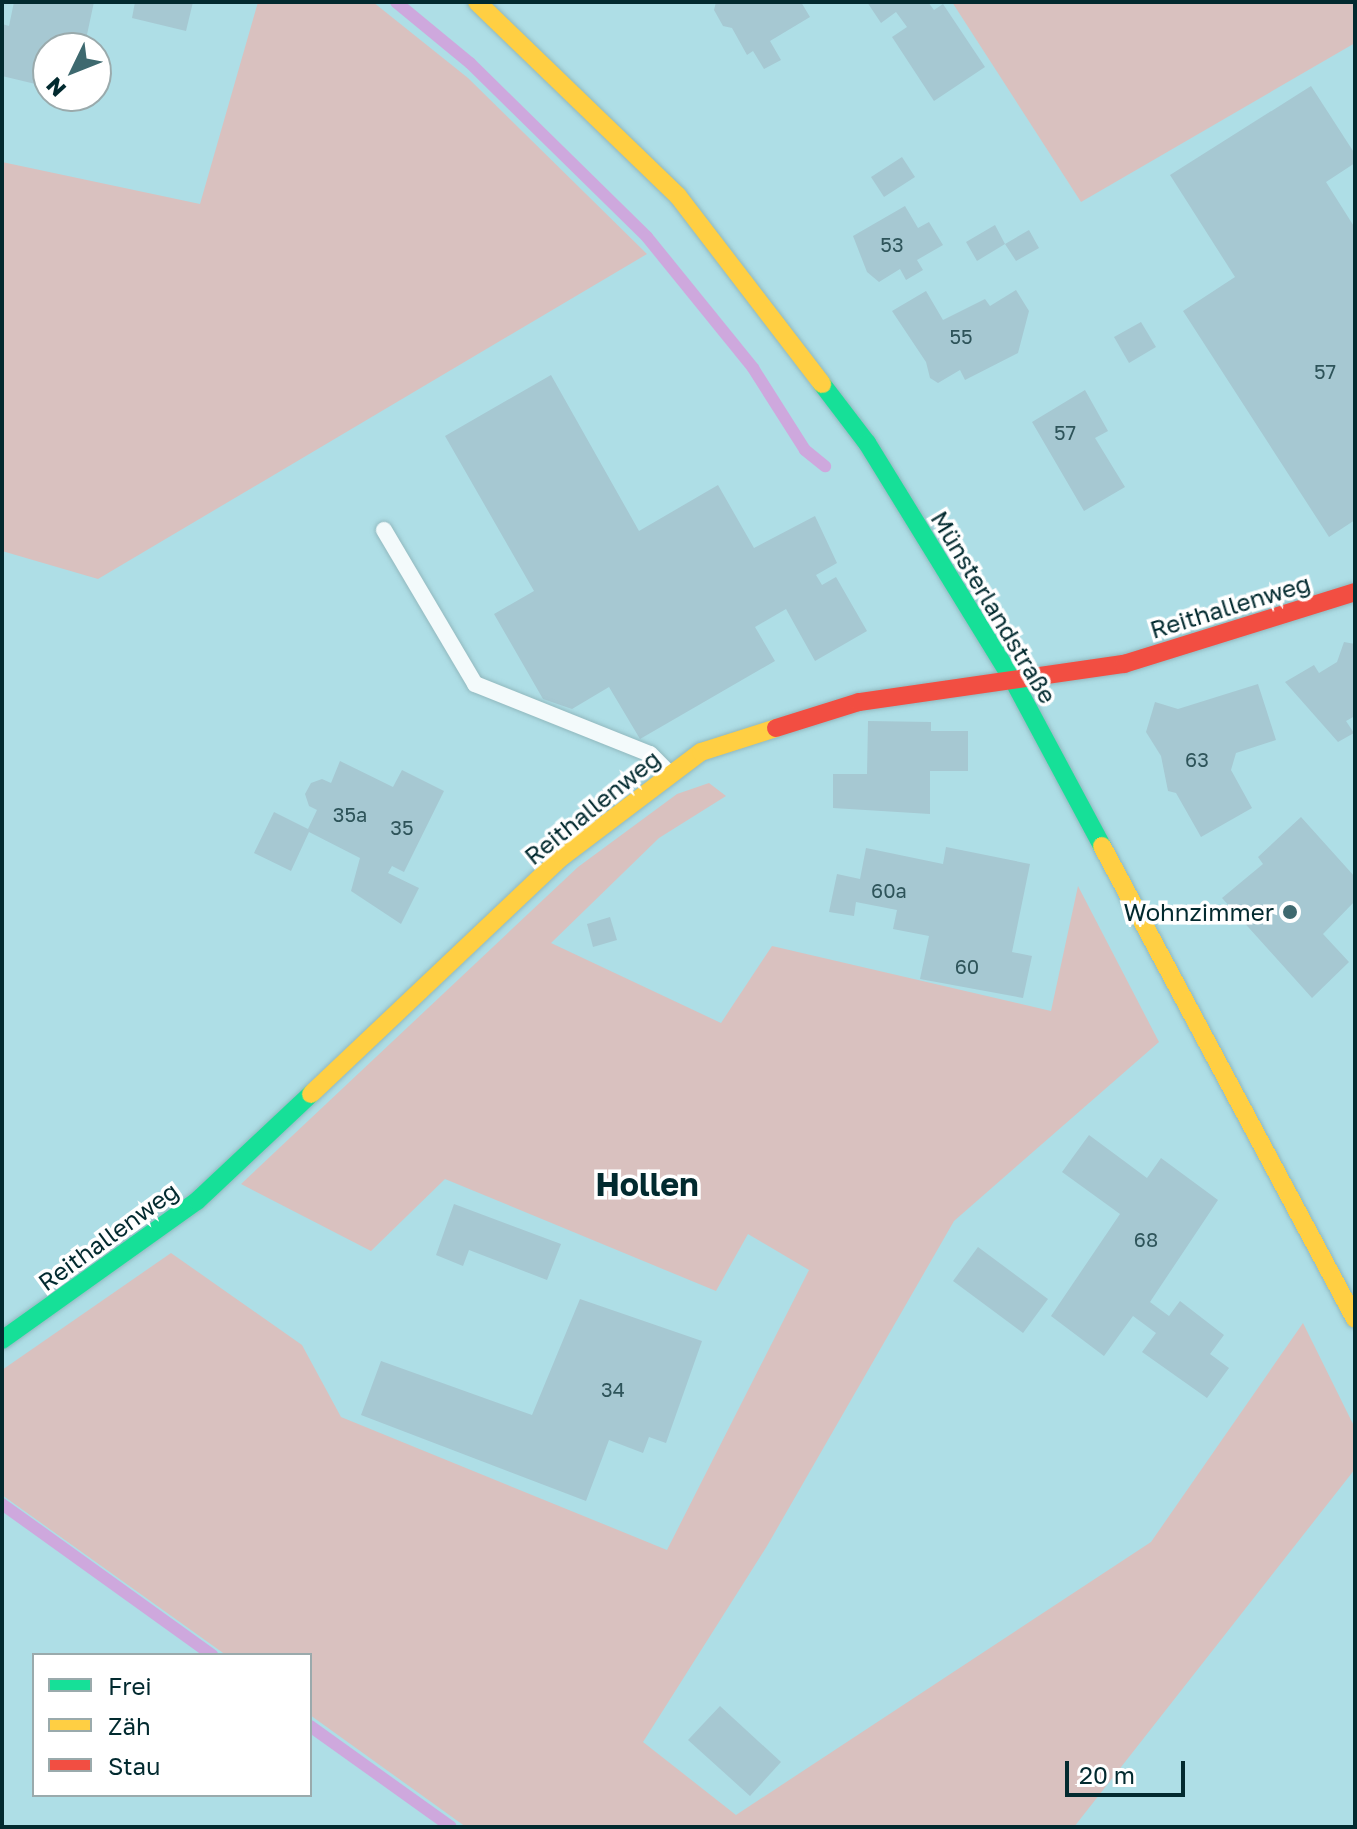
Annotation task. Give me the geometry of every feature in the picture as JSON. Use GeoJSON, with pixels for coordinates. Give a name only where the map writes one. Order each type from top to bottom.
{"type":"FeatureCollection","features":[{"type":"Feature","properties":{"kind":"main road","name":"Münsterlandstraße"},"geometry":{"type":"LineString","coordinates":[[477,2],[678,196],[867,443],[1013,680],[1355,1319]]}},
{"type":"Feature","properties":{"kind":"main road","name":"Reithallenweg"},"geometry":{"type":"LineString","coordinates":[[2,1340],[197,1201],[562,857],[701,752],[859,702],[1124,664],[1355,592]]}},
{"type":"Feature","properties":{"kind":"lane"},"geometry":{"type":"LineString","coordinates":[[384,530],[475,684],[650,754],[670,774]]}},
{"type":"Feature","properties":{"kind":"shaded area"},"geometry":{"type":"Polygon","coordinates":[[[258,2],[373,2],[468,78],[647,254],[98,579],[2,551],[2,162],[200,204],[258,2]]]}},
{"type":"Feature","properties":{"kind":"shaded area"},"geometry":{"type":"Polygon","coordinates":[[[952,2],[1355,2],[1355,43],[1081,202],[952,2]]]}},
{"type":"Feature","properties":{"kind":"shaded area"},"geometry":{"type":"Polygon","coordinates":[[[709,783],[726,796],[659,838],[551,943],[721,1023],[772,946],[1051,1011],[1078,886],[1159,1042],[954,1221],[767,1546],[643,1742],[736,1815],[1151,1542],[1303,1323],[1355,1428],[1355,1469],[1074,1827],[466,1827],[312,1716],[312,1653],[223,1653],[2,1495],[2,1370],[171,1253],[302,1345],[341,1417],[667,1550],[809,1270],[748,1234],[716,1291],[445,1179],[371,1251],[241,1184],[578,867],[677,794],[709,783]]]}},
{"type":"Feature","properties":{"kind":"building"},"geometry":{"type":"Polygon","coordinates":[[[14,2],[94,2],[88,32],[32,32],[32,83],[2,76],[2,24],[9,26],[14,2]]]}},
{"type":"Feature","properties":{"kind":"building"},"geometry":{"type":"Polygon","coordinates":[[[135,2],[193,2],[186,31],[132,18],[135,2]]]}},
{"type":"Feature","properties":{"kind":"building"},"geometry":{"type":"Polygon","coordinates":[[[716,2],[801,2],[810,17],[770,41],[781,60],[764,69],[753,51],[747,55],[732,28],[723,26],[714,10],[716,2]]]}},
{"type":"Feature","properties":{"kind":"building"},"geometry":{"type":"Polygon","coordinates":[[[867,2],[928,2],[934,10],[943,4],[985,67],[934,101],[892,37],[907,27],[896,12],[881,23],[867,2]]]}},
{"type":"Feature","properties":{"kind":"building"},"geometry":{"type":"Polygon","coordinates":[[[1311,86],[1355,154],[1355,163],[1326,182],[1355,228],[1355,520],[1329,537],[1183,311],[1235,277],[1170,175],[1311,86]]]}},
{"type":"Feature","properties":{"kind":"building"},"geometry":{"type":"Polygon","coordinates":[[[902,157],[915,177],[884,197],[871,177],[902,157]]]}},
{"type":"Feature","properties":{"kind":"building"},"geometry":{"type":"Polygon","coordinates":[[[905,206],[918,228],[929,222],[943,245],[917,260],[923,270],[906,280],[900,269],[879,282],[867,272],[853,236],[905,206]]]}},
{"type":"Feature","properties":{"kind":"building"},"geometry":{"type":"Polygon","coordinates":[[[995,225],[1005,244],[977,261],[966,242],[995,225]]]}},
{"type":"Feature","properties":{"kind":"building"},"geometry":{"type":"Polygon","coordinates":[[[1029,230],[1039,248],[1016,261],[1005,244],[1029,230]]]}},
{"type":"Feature","properties":{"kind":"building"},"geometry":{"type":"Polygon","coordinates":[[[1016,290],[1029,311],[1018,353],[965,380],[960,370],[938,383],[930,378],[926,362],[892,311],[926,291],[943,320],[985,299],[990,306],[1016,290]]]}},
{"type":"Feature","properties":{"kind":"building"},"geometry":{"type":"Polygon","coordinates":[[[1141,322],[1156,347],[1129,363],[1114,337],[1141,322]]]}},
{"type":"Feature","properties":{"kind":"building"},"geometry":{"type":"Polygon","coordinates":[[[551,375],[639,531],[718,485],[754,548],[815,516],[837,563],[816,575],[822,585],[836,577],[867,631],[815,661],[786,609],[755,627],[775,661],[640,739],[609,687],[572,709],[543,699],[494,614],[534,591],[445,436],[551,375]]]}},
{"type":"Feature","properties":{"kind":"building"},"geometry":{"type":"Polygon","coordinates":[[[1085,390],[1108,431],[1095,438],[1125,487],[1084,511],[1032,422],[1085,390]]]}},
{"type":"Feature","properties":{"kind":"building"},"geometry":{"type":"Polygon","coordinates":[[[1344,642],[1355,644],[1355,716],[1346,721],[1354,733],[1338,742],[1285,682],[1314,665],[1319,673],[1337,662],[1344,642]]]}},
{"type":"Feature","properties":{"kind":"building"},"geometry":{"type":"Polygon","coordinates":[[[1258,684],[1276,740],[1236,753],[1231,770],[1252,808],[1201,837],[1176,793],[1168,791],[1161,756],[1146,732],[1155,702],[1178,709],[1258,684]]]}},
{"type":"Feature","properties":{"kind":"building"},"geometry":{"type":"Polygon","coordinates":[[[868,721],[931,722],[931,731],[968,731],[968,771],[930,771],[930,814],[833,808],[833,774],[867,774],[868,721]]]}},
{"type":"Feature","properties":{"kind":"building"},"geometry":{"type":"Polygon","coordinates":[[[340,761],[393,787],[402,770],[444,791],[404,872],[392,866],[388,873],[419,888],[401,924],[351,891],[360,858],[309,832],[291,871],[254,853],[274,812],[308,829],[317,810],[309,806],[305,794],[311,783],[322,779],[331,783],[340,761]]]}},
{"type":"Feature","properties":{"kind":"building"},"geometry":{"type":"Polygon","coordinates":[[[1301,817],[1355,877],[1355,901],[1323,934],[1349,962],[1312,998],[1222,898],[1263,864],[1258,857],[1301,817]]]}},
{"type":"Feature","properties":{"kind":"building"},"geometry":{"type":"Polygon","coordinates":[[[946,847],[1030,864],[1012,952],[1032,956],[1023,998],[920,979],[929,936],[893,929],[897,910],[856,902],[854,916],[829,912],[837,874],[860,879],[866,848],[943,864],[946,847]]]}},
{"type":"Feature","properties":{"kind":"building"},"geometry":{"type":"Polygon","coordinates":[[[610,917],[617,940],[593,947],[587,924],[610,917]]]}},
{"type":"Feature","properties":{"kind":"building"},"geometry":{"type":"Polygon","coordinates":[[[1089,1135],[1147,1178],[1161,1158],[1218,1200],[1150,1302],[1169,1316],[1180,1301],[1224,1335],[1210,1354],[1229,1368],[1207,1398],[1142,1352],[1156,1333],[1133,1316],[1104,1356],[1051,1316],[1120,1214],[1062,1172],[1089,1135]]]}},
{"type":"Feature","properties":{"kind":"building"},"geometry":{"type":"Polygon","coordinates":[[[454,1204],[561,1244],[547,1280],[469,1250],[463,1266],[436,1255],[454,1204]]]}},
{"type":"Feature","properties":{"kind":"building"},"geometry":{"type":"Polygon","coordinates":[[[978,1247],[1048,1299],[1023,1333],[953,1281],[978,1247]]]}},
{"type":"Feature","properties":{"kind":"building"},"geometry":{"type":"Polygon","coordinates":[[[580,1299],[702,1341],[666,1443],[649,1437],[643,1453],[609,1440],[586,1501],[361,1415],[381,1361],[532,1415],[580,1299]]]}},
{"type":"Feature","properties":{"kind":"building"},"geometry":{"type":"Polygon","coordinates":[[[720,1706],[781,1762],[750,1796],[688,1740],[720,1706]]]}},
{"type":"Feature","properties":{"kind":"waterway"},"geometry":{"type":"LineString","coordinates":[[396,2],[470,63],[647,237],[753,368],[805,450],[825,466]]}},
{"type":"Feature","properties":{"kind":"waterway"},"geometry":{"type":"LineString","coordinates":[[2,1504],[209,1653]]}},
{"type":"Feature","properties":{"kind":"waterway"},"geometry":{"type":"LineString","coordinates":[[312,1727],[451,1827]]}},
{"type":"Feature","properties":{"kind":"traffic: fast"},"geometry":{"type":"LineString","coordinates":[[822,384],[867,443],[1013,680],[1102,846]]}},
{"type":"Feature","properties":{"kind":"traffic: fast"},"geometry":{"type":"LineString","coordinates":[[2,1340],[197,1201],[311,1094]]}},
{"type":"Feature","properties":{"kind":"traffic: slow"},"geometry":{"type":"LineString","coordinates":[[477,2],[678,196],[822,384]]}},
{"type":"Feature","properties":{"kind":"traffic: slow"},"geometry":{"type":"LineString","coordinates":[[311,1094],[562,857],[701,752],[776,728]]}},
{"type":"Feature","properties":{"kind":"traffic: slow"},"geometry":{"type":"LineString","coordinates":[[1102,846],[1355,1319]]}},
{"type":"Feature","properties":{"kind":"traffic: jam"},"geometry":{"type":"LineString","coordinates":[[776,728],[859,702],[1124,664],[1355,592]]}},
{"type":"Feature","properties":{"kind":"place","name":"Wohnzimmer"},"geometry":{"type":"Point","coordinates":[1290,912]}},
{"type":"Feature","properties":{"kind":"district","name":"Hollen"},"geometry":{"type":"Point","coordinates":[647,1184]}}]}
